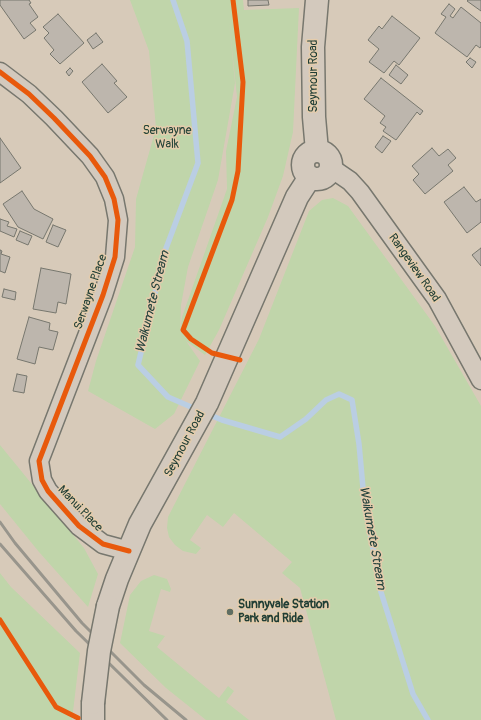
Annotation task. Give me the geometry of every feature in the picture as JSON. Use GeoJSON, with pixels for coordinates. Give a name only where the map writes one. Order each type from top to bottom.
{"type":"FeatureCollection","features":[{"type":"Feature","properties":{"kind":"main road","name":"Seymour Road"},"geometry":{"type":"LineString","coordinates":[[317,0],[313,47],[314,117],[317,151]]}},
{"type":"Feature","properties":{"kind":"main road"},"geometry":{"type":"LineString","coordinates":[[317,151],[327,154],[331,161],[331,168],[328,174],[321,178],[310,177],[305,171],[304,163],[307,156],[317,151]]}},
{"type":"Feature","properties":{"kind":"main road","name":"Seymour Road"},"geometry":{"type":"LineString","coordinates":[[93,711],[95,680],[108,606],[128,550],[140,524],[189,438],[207,403],[297,197],[310,177]]}},
{"type":"Feature","properties":{"kind":"street","name":"Serwayne Place"},"geometry":{"type":"LineString","coordinates":[[0,72],[29,94],[90,156],[105,177],[114,199],[118,220],[115,257],[103,295],[39,461]]}},
{"type":"Feature","properties":{"kind":"street","name":"Rangeview Road"},"geometry":{"type":"LineString","coordinates":[[331,168],[350,181],[414,266],[437,299],[481,380]]}},
{"type":"Feature","properties":{"kind":"street","name":"Manui Place"},"geometry":{"type":"LineString","coordinates":[[39,461],[42,480],[48,491],[79,526],[103,544],[128,550]]}},
{"type":"Feature","properties":{"kind":"green space","name":"Serwayne Walk"},"geometry":{"type":"Polygon","coordinates":[[[130,0],[243,0],[244,10],[299,8],[293,132],[283,176],[268,217],[219,330],[205,355],[186,341],[200,361],[174,414],[155,429],[88,391],[96,361],[135,247],[136,199],[156,128],[149,51],[130,0]],[[229,21],[235,83],[218,180],[188,267],[181,305],[180,333],[182,317],[227,189],[226,151],[237,97],[229,21]]]}},
{"type":"Feature","properties":{"kind":"green space"},"geometry":{"type":"Polygon","coordinates":[[[333,198],[348,206],[435,326],[481,406],[481,720],[336,720],[300,588],[282,573],[292,562],[234,513],[223,527],[207,515],[190,540],[201,548],[196,554],[183,551],[175,545],[169,537],[167,528],[168,517],[259,339],[309,211],[322,200],[333,198]]]}},
{"type":"Feature","properties":{"kind":"green space"},"geometry":{"type":"Polygon","coordinates":[[[0,445],[84,548],[98,574],[88,607],[39,552],[0,504],[0,445]]]}},
{"type":"Feature","properties":{"kind":"green space"},"geometry":{"type":"Polygon","coordinates":[[[0,573],[11,587],[80,653],[72,720],[0,720],[0,573]]]}},
{"type":"Feature","properties":{"kind":"green space"},"geometry":{"type":"Polygon","coordinates":[[[154,575],[167,579],[171,589],[170,592],[161,589],[149,631],[165,636],[157,647],[219,698],[228,686],[234,691],[226,702],[249,720],[206,720],[166,688],[120,643],[130,595],[141,581],[154,575]]]}},
{"type":"Feature","properties":{"kind":"building"},"geometry":{"type":"Polygon","coordinates":[[[0,0],[29,0],[31,3],[29,4],[38,17],[30,23],[36,30],[24,39],[0,5],[0,0]]]}},
{"type":"Feature","properties":{"kind":"building"},"geometry":{"type":"Polygon","coordinates":[[[248,0],[268,0],[269,5],[248,6],[248,0]]]}},
{"type":"Feature","properties":{"kind":"building"},"geometry":{"type":"Polygon","coordinates":[[[468,0],[481,0],[481,11],[467,1],[468,0]]]}},
{"type":"Feature","properties":{"kind":"building"},"geometry":{"type":"Polygon","coordinates":[[[449,4],[455,9],[450,16],[453,18],[461,7],[481,23],[481,46],[480,48],[476,45],[467,57],[435,33],[446,17],[441,14],[449,4]]]}},
{"type":"Feature","properties":{"kind":"building"},"geometry":{"type":"Polygon","coordinates":[[[58,14],[84,43],[60,64],[50,54],[54,50],[44,38],[49,33],[43,27],[58,14]]]}},
{"type":"Feature","properties":{"kind":"building"},"geometry":{"type":"Polygon","coordinates":[[[392,16],[420,38],[399,65],[394,61],[384,73],[369,62],[379,49],[368,40],[379,26],[382,29],[392,16]]]}},
{"type":"Feature","properties":{"kind":"building"},"geometry":{"type":"Polygon","coordinates":[[[96,33],[103,42],[93,49],[87,40],[96,33]]]}},
{"type":"Feature","properties":{"kind":"building"},"geometry":{"type":"Polygon","coordinates":[[[470,58],[476,62],[472,68],[466,62],[470,58]]]}},
{"type":"Feature","properties":{"kind":"building"},"geometry":{"type":"Polygon","coordinates":[[[102,64],[117,81],[114,83],[127,97],[108,113],[82,82],[102,64]]]}},
{"type":"Feature","properties":{"kind":"building"},"geometry":{"type":"Polygon","coordinates":[[[396,65],[408,75],[401,84],[389,75],[396,65]]]}},
{"type":"Feature","properties":{"kind":"building"},"geometry":{"type":"Polygon","coordinates":[[[70,68],[73,71],[69,76],[66,72],[70,68]]]}},
{"type":"Feature","properties":{"kind":"building"},"geometry":{"type":"Polygon","coordinates":[[[381,78],[423,111],[420,115],[417,112],[396,140],[383,131],[386,127],[380,123],[385,116],[364,99],[381,78]]]}},
{"type":"Feature","properties":{"kind":"building"},"geometry":{"type":"Polygon","coordinates":[[[383,136],[391,141],[382,153],[375,147],[383,136]]]}},
{"type":"Feature","properties":{"kind":"building"},"geometry":{"type":"Polygon","coordinates":[[[0,138],[21,168],[0,183],[0,138]]]}},
{"type":"Feature","properties":{"kind":"building"},"geometry":{"type":"Polygon","coordinates":[[[432,148],[439,156],[448,149],[456,158],[448,165],[453,171],[425,194],[413,180],[419,174],[412,166],[432,148]]]}},
{"type":"Feature","properties":{"kind":"building"},"geometry":{"type":"Polygon","coordinates":[[[464,187],[476,202],[481,199],[481,222],[467,233],[444,202],[464,187]]]}},
{"type":"Feature","properties":{"kind":"building"},"geometry":{"type":"Polygon","coordinates":[[[22,191],[34,209],[53,219],[43,239],[18,227],[3,204],[22,191]]]}},
{"type":"Feature","properties":{"kind":"building"},"geometry":{"type":"Polygon","coordinates":[[[0,219],[9,222],[7,226],[17,229],[14,237],[0,231],[0,219]]]}},
{"type":"Feature","properties":{"kind":"building"},"geometry":{"type":"Polygon","coordinates":[[[53,225],[66,230],[58,247],[46,242],[53,225]]]}},
{"type":"Feature","properties":{"kind":"building"},"geometry":{"type":"Polygon","coordinates":[[[20,231],[32,236],[28,245],[16,240],[20,231]]]}},
{"type":"Feature","properties":{"kind":"building"},"geometry":{"type":"Polygon","coordinates":[[[481,248],[481,266],[472,255],[481,248]]]}},
{"type":"Feature","properties":{"kind":"building"},"geometry":{"type":"Polygon","coordinates":[[[0,250],[2,251],[1,254],[10,257],[5,273],[0,271],[0,250]]]}},
{"type":"Feature","properties":{"kind":"building"},"geometry":{"type":"Polygon","coordinates":[[[41,268],[71,274],[66,304],[58,302],[56,313],[33,309],[41,268]]]}},
{"type":"Feature","properties":{"kind":"building"},"geometry":{"type":"Polygon","coordinates":[[[4,289],[16,292],[15,300],[2,297],[4,289]]]}},
{"type":"Feature","properties":{"kind":"building"},"geometry":{"type":"Polygon","coordinates":[[[29,317],[50,323],[49,330],[58,332],[53,350],[39,347],[35,364],[17,359],[29,317]]]}},
{"type":"Feature","properties":{"kind":"building"},"geometry":{"type":"Polygon","coordinates":[[[17,374],[27,376],[24,393],[13,391],[17,374]]]}},
{"type":"Feature","properties":{"kind":"waterway","name":"Waikumete Stream"},"geometry":{"type":"LineString","coordinates":[[173,0],[187,41],[198,163],[165,251],[138,365],[168,397],[198,410]]}},
{"type":"Feature","properties":{"kind":"waterway","name":"Waikumete Stream"},"geometry":{"type":"LineString","coordinates":[[205,413],[222,420],[280,437],[306,419],[326,400],[339,394],[352,400],[359,444],[364,499],[381,592],[413,694],[428,720]]}},
{"type":"Feature","properties":{"kind":"railway"},"geometry":{"type":"LineString","coordinates":[[0,522],[15,543],[82,623],[144,685],[186,720]]}},
{"type":"Feature","properties":{"kind":"railway"},"geometry":{"type":"LineString","coordinates":[[0,544],[76,631],[167,720]]}},
{"type":"Feature","properties":{"kind":"cycle path"},"geometry":{"type":"LineString","coordinates":[[233,0],[243,82],[238,171],[232,200],[183,330],[191,339],[212,353],[240,360]]}},
{"type":"Feature","properties":{"kind":"cycle path"},"geometry":{"type":"LineString","coordinates":[[0,72],[29,94],[90,156],[105,177],[114,199],[118,220],[115,257],[103,295],[39,461],[42,480],[48,491],[79,526],[103,544],[129,551]]}},
{"type":"Feature","properties":{"kind":"cycle path"},"geometry":{"type":"LineString","coordinates":[[0,620],[56,707],[78,718]]}},
{"type":"Feature","properties":{"kind":"place","name":"Sunnyvale Station Park and Ride"},"geometry":{"type":"Point","coordinates":[230,612]}}]}
